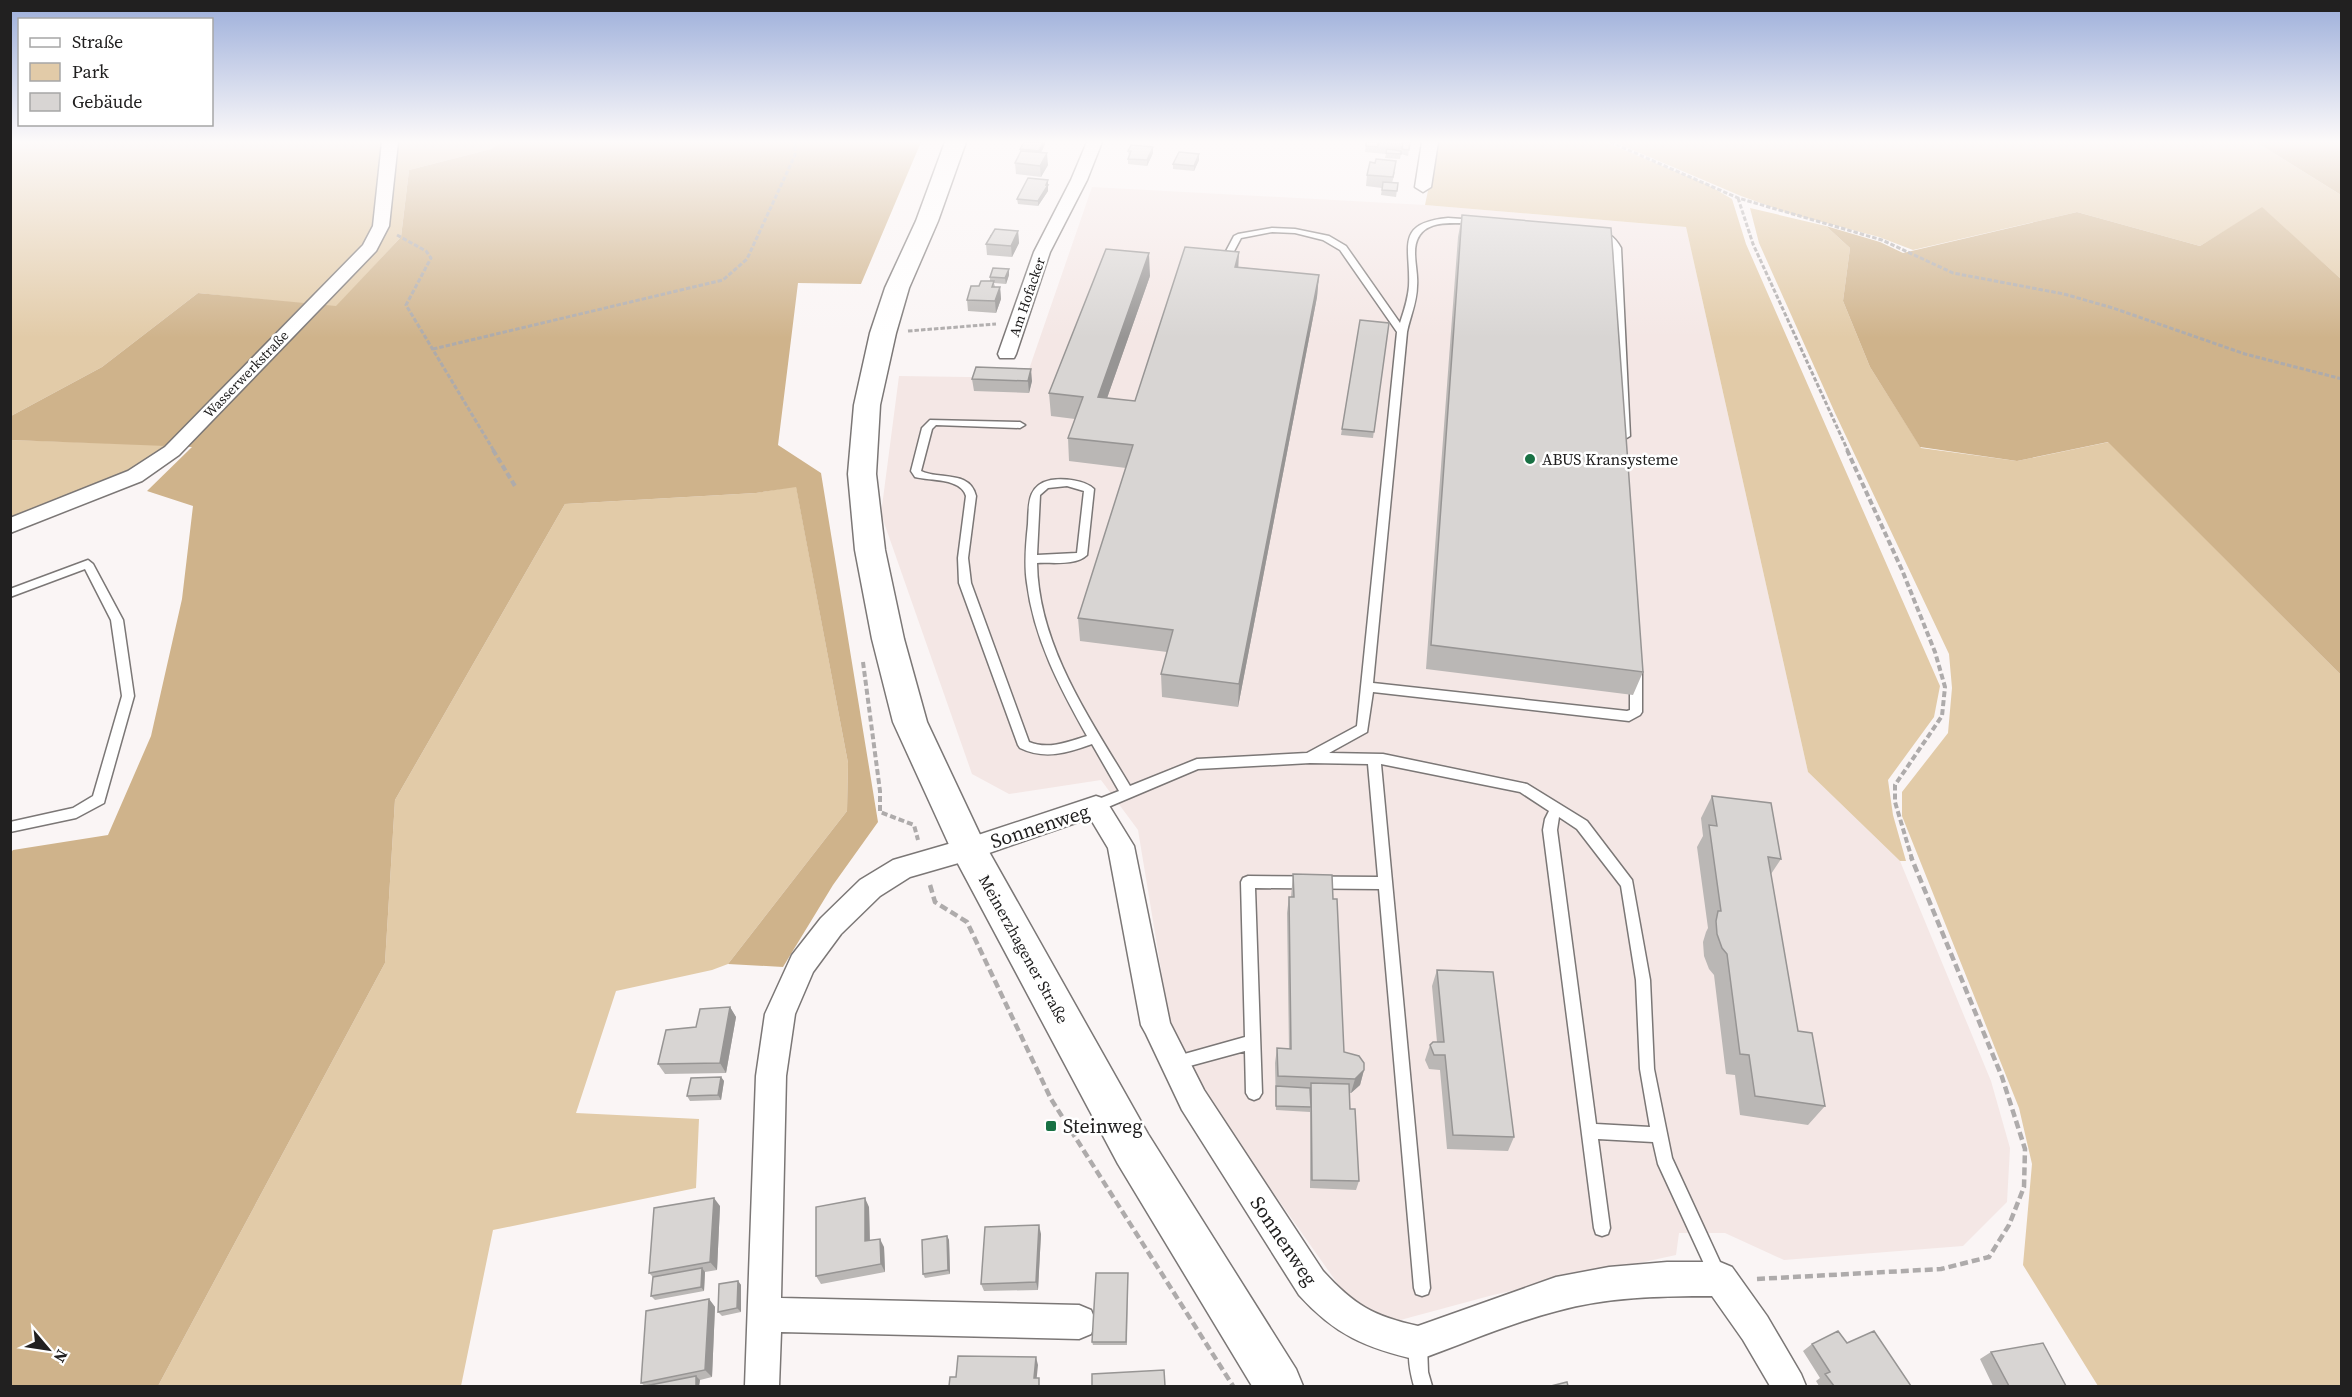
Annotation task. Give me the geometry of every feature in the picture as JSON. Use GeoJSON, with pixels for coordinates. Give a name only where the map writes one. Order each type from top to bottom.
{"type":"FeatureCollection","features":[{"type":"Feature","properties":{"kind":"main road","name":"Meinerzhagener Straße"},"geometry":{"type":"LineString","coordinates":[[932,207],[897,288],[883,333],[867,405],[862,474],[870,550],[888,639],[910,722],[969,849],[1133,1149],[1279,1386]]}},
{"type":"Feature","properties":{"kind":"street","name":"Wasserwerkstraße"},"geometry":{"type":"LineString","coordinates":[[10,526],[135,476],[172,451],[370,247],[381,226],[383,207]]}},
{"type":"Feature","properties":{"kind":"street","name":"Am Hofacker"},"geometry":{"type":"LineString","coordinates":[[1007,354],[1042,252],[1065,207]]}},
{"type":"Feature","properties":{"kind":"street","name":"Sonnenweg"},"geometry":{"type":"LineString","coordinates":[[969,849],[1096,806],[1121,846],[1156,1024],[1193,1100],[1264,1214],[1317,1290],[1329,1303],[1352,1321],[1396,1338],[1418,1343]]}},
{"type":"Feature","properties":{"kind":"street"},"geometry":{"type":"LineString","coordinates":[[762,1386],[766,1315],[771,1076],[780,1014],[802,964],[831,926],[870,888],[902,868],[969,849]]}},
{"type":"Feature","properties":{"kind":"street"},"geometry":{"type":"LineString","coordinates":[[1418,1343],[1556,1294],[1609,1284],[1667,1279],[1720,1279],[1755,1328],[1788,1386]]}},
{"type":"Feature","properties":{"kind":"street"},"geometry":{"type":"LineString","coordinates":[[766,1315],[1079,1322]]}},
{"type":"Feature","properties":{"kind":"lane"},"geometry":{"type":"LineString","coordinates":[[1310,758],[1363,729],[1402,332],[1413,287],[1410,246],[1414,235],[1431,222],[1449,220],[1494,224]]}},
{"type":"Feature","properties":{"kind":"lane"},"geometry":{"type":"LineString","coordinates":[[1228,255],[1238,236],[1272,230],[1295,231],[1326,238],[1343,248],[1402,332]]}},
{"type":"Feature","properties":{"kind":"lane"},"geometry":{"type":"LineString","coordinates":[[1584,231],[1606,234],[1617,248],[1625,444]]}},
{"type":"Feature","properties":{"kind":"lane"},"geometry":{"type":"LineString","coordinates":[[1020,425],[933,422],[927,428],[916,471],[919,475],[961,482],[969,488],[971,496],[963,558],[965,583],[1024,745],[1034,750],[1055,750],[1096,738]]}},
{"type":"Feature","properties":{"kind":"lane"},"geometry":{"type":"LineString","coordinates":[[1032,559],[1075,558],[1082,555],[1089,489],[1054,483],[1045,484],[1038,489],[1035,495],[1032,559],[1032,580],[1038,610],[1056,667],[1127,793]]}},
{"type":"Feature","properties":{"kind":"lane"},"geometry":{"type":"LineString","coordinates":[[10,593],[88,564],[117,620],[128,696],[99,799],[76,813],[10,828]]}},
{"type":"Feature","properties":{"kind":"lane"},"geometry":{"type":"LineString","coordinates":[[1367,687],[1629,716],[1636,712],[1637,706],[1635,661]]}},
{"type":"Feature","properties":{"kind":"lane"},"geometry":{"type":"LineString","coordinates":[[1096,806],[1197,764],[1310,758],[1374,759],[1523,788],[1582,825],[1627,884],[1643,980],[1647,1069],[1664,1159],[1720,1279]]}},
{"type":"Feature","properties":{"kind":"lane"},"geometry":{"type":"LineString","coordinates":[[1374,759],[1422,1288]]}},
{"type":"Feature","properties":{"kind":"lane"},"geometry":{"type":"LineString","coordinates":[[1556,809],[1551,819],[1551,830],[1602,1228]]}},
{"type":"Feature","properties":{"kind":"lane"},"geometry":{"type":"LineString","coordinates":[[1254,1093],[1248,882],[1385,883]]}},
{"type":"Feature","properties":{"kind":"lane"},"geometry":{"type":"LineString","coordinates":[[1174,1063],[1252,1042]]}},
{"type":"Feature","properties":{"kind":"lane"},"geometry":{"type":"LineString","coordinates":[[1590,1131],[1659,1135]]}},
{"type":"Feature","properties":{"kind":"lane"},"geometry":{"type":"LineString","coordinates":[[1418,1343],[1419,1372],[1423,1386]]}},
{"type":"Feature","properties":{"kind":"path"},"geometry":{"type":"LineString","coordinates":[[433,349],[723,280],[747,259],[771,207]]}},
{"type":"Feature","properties":{"kind":"path"},"geometry":{"type":"LineString","coordinates":[[1720,1279],[1785,1280],[1941,1269],[1989,1257],[2009,1225],[2024,1187],[2025,1149],[2002,1077],[1912,860],[1895,802],[1895,785],[1942,716],[1945,687],[1935,652],[1902,570],[1753,244],[1741,207]]}},
{"type":"Feature","properties":{"kind":"path"},"geometry":{"type":"LineString","coordinates":[[1770,207],[1882,240],[1953,273],[2064,294],[2245,354],[2342,379]]}},
{"type":"Feature","properties":{"kind":"path"},"geometry":{"type":"LineString","coordinates":[[381,226],[426,251],[431,258],[406,305],[515,486]]}},
{"type":"Feature","properties":{"kind":"path"},"geometry":{"type":"LineString","coordinates":[[883,333],[1018,322]]}},
{"type":"Feature","properties":{"kind":"shaded area"},"geometry":{"type":"Polygon","coordinates":[[[405,207],[893,207],[861,284],[798,283],[778,445],[821,473],[878,822],[833,885],[783,967],[728,964],[847,811],[848,763],[796,487],[756,493],[565,504],[395,800],[385,963],[158,1386],[11,1386],[10,854],[13,850],[108,835],[151,736],[182,599],[193,506],[147,491],[192,447],[11,440],[11,416],[102,367],[198,293],[336,306],[401,237],[405,207]]]}},
{"type":"Feature","properties":{"kind":"shaded area"},"geometry":{"type":"Polygon","coordinates":[[[1085,207],[1451,207],[1686,227],[1808,772],[1900,861],[1991,1081],[2010,1148],[2007,1202],[1963,1246],[1784,1260],[1725,1233],[1679,1233],[1676,1255],[1493,1295],[1393,1322],[1347,1297],[1198,1086],[1169,1018],[1138,830],[1101,780],[1009,794],[972,774],[881,514],[899,376],[1026,378],[1085,207]]]}},
{"type":"Feature","properties":{"kind":"shaded area"},"geometry":{"type":"Polygon","coordinates":[[[2262,207],[2341,279],[2341,675],[2108,442],[2017,461],[1920,447],[1870,367],[1843,301],[1850,248],[1826,226],[1880,242],[1903,253],[2077,212],[2200,246],[2262,207]]]}},
{"type":"Feature","properties":{"kind":"green space"},"geometry":{"type":"Polygon","coordinates":[[[11,207],[405,207],[401,237],[336,307],[198,293],[102,367],[11,416],[11,207]]]}},
{"type":"Feature","properties":{"kind":"green space"},"geometry":{"type":"Polygon","coordinates":[[[1451,207],[1735,207],[1746,244],[1940,686],[1934,717],[1888,780],[1893,815],[1906,861],[1900,861],[1808,772],[1686,227],[1451,207]]]}},
{"type":"Feature","properties":{"kind":"green space"},"geometry":{"type":"Polygon","coordinates":[[[1772,207],[2341,207],[2341,279],[2262,208],[2200,246],[2077,212],[1913,250],[1879,237],[1772,207]]]}},
{"type":"Feature","properties":{"kind":"green space"},"geometry":{"type":"Polygon","coordinates":[[[1750,208],[1826,226],[1850,248],[1843,301],[1870,367],[1921,448],[2017,461],[2109,442],[2341,675],[2341,1386],[2098,1386],[2023,1265],[2032,1164],[2019,1108],[1902,816],[1902,792],[1948,733],[1952,688],[1949,654],[1835,413],[1759,243],[1750,208]]]}},
{"type":"Feature","properties":{"kind":"green space"},"geometry":{"type":"Polygon","coordinates":[[[11,440],[168,445],[125,472],[11,519],[11,440]]]}},
{"type":"Feature","properties":{"kind":"green space"},"geometry":{"type":"Polygon","coordinates":[[[796,486],[848,763],[847,811],[728,964],[712,970],[616,991],[576,1113],[699,1119],[696,1188],[493,1230],[461,1386],[158,1386],[385,963],[395,800],[565,504],[756,493],[796,486]]]}},
{"type":"Feature","properties":{"kind":"building","name":"ABUS Kransysteme"},"geometry":{"type":"Polygon","coordinates":[[[1462,215],[1611,228],[1643,672],[1431,645],[1462,215]]]}},
{"type":"Feature","properties":{"kind":"building"},"geometry":{"type":"Polygon","coordinates":[[[995,229],[1018,231],[1011,246],[986,244],[995,229]]]}},
{"type":"Feature","properties":{"kind":"building"},"geometry":{"type":"Polygon","coordinates":[[[1185,247],[1239,252],[1235,267],[1319,275],[1239,684],[1161,674],[1173,630],[1078,618],[1133,445],[1068,438],[1083,397],[1049,393],[1106,249],[1149,253],[1098,397],[1135,401],[1185,247]]]}},
{"type":"Feature","properties":{"kind":"building"},"geometry":{"type":"Polygon","coordinates":[[[993,268],[1009,269],[1005,278],[990,277],[993,268]]]}},
{"type":"Feature","properties":{"kind":"building"},"geometry":{"type":"Polygon","coordinates":[[[981,281],[994,281],[992,287],[1000,287],[995,301],[967,300],[971,286],[979,286],[981,281]]]}},
{"type":"Feature","properties":{"kind":"building"},"geometry":{"type":"Polygon","coordinates":[[[1360,320],[1389,323],[1374,432],[1342,429],[1360,320]]]}},
{"type":"Feature","properties":{"kind":"building"},"geometry":{"type":"Polygon","coordinates":[[[976,367],[1031,369],[1028,381],[972,379],[976,367]]]}},
{"type":"Feature","properties":{"kind":"building"},"geometry":{"type":"Polygon","coordinates":[[[1712,796],[1771,803],[1781,859],[1768,857],[1798,1031],[1812,1033],[1825,1106],[1755,1096],[1749,1055],[1740,1054],[1727,954],[1717,934],[1716,921],[1718,911],[1721,911],[1709,825],[1717,826],[1712,796]]]}},
{"type":"Feature","properties":{"kind":"building"},"geometry":{"type":"Polygon","coordinates":[[[1293,874],[1332,875],[1333,899],[1337,899],[1344,1052],[1359,1056],[1364,1063],[1364,1070],[1355,1079],[1278,1076],[1277,1048],[1291,1049],[1289,897],[1294,897],[1293,874]]]}},
{"type":"Feature","properties":{"kind":"building"},"geometry":{"type":"Polygon","coordinates":[[[1437,970],[1493,972],[1514,1137],[1453,1135],[1445,1055],[1434,1055],[1430,1045],[1433,1042],[1444,1042],[1437,970]]]}},
{"type":"Feature","properties":{"kind":"building"},"geometry":{"type":"Polygon","coordinates":[[[730,1007],[720,1063],[658,1064],[666,1030],[696,1027],[700,1009],[730,1007]]]}},
{"type":"Feature","properties":{"kind":"building"},"geometry":{"type":"Polygon","coordinates":[[[721,1077],[718,1095],[687,1096],[691,1078],[721,1077]]]}},
{"type":"Feature","properties":{"kind":"building"},"geometry":{"type":"Polygon","coordinates":[[[1311,1083],[1349,1084],[1350,1109],[1355,1109],[1359,1181],[1312,1180],[1311,1083]]]}},
{"type":"Feature","properties":{"kind":"building"},"geometry":{"type":"Polygon","coordinates":[[[1276,1086],[1310,1088],[1311,1107],[1276,1106],[1276,1086]]]}},
{"type":"Feature","properties":{"kind":"building"},"geometry":{"type":"Polygon","coordinates":[[[714,1198],[710,1262],[649,1273],[654,1208],[714,1198]]]}},
{"type":"Feature","properties":{"kind":"building"},"geometry":{"type":"Polygon","coordinates":[[[865,1198],[865,1241],[880,1239],[881,1264],[816,1276],[816,1207],[865,1198]]]}},
{"type":"Feature","properties":{"kind":"building"},"geometry":{"type":"Polygon","coordinates":[[[1039,1225],[1036,1282],[981,1284],[985,1227],[1039,1225]]]}},
{"type":"Feature","properties":{"kind":"building"},"geometry":{"type":"Polygon","coordinates":[[[947,1236],[948,1270],[923,1274],[922,1240],[947,1236]]]}},
{"type":"Feature","properties":{"kind":"building"},"geometry":{"type":"Polygon","coordinates":[[[702,1268],[701,1287],[651,1296],[653,1277],[702,1268]]]}},
{"type":"Feature","properties":{"kind":"building"},"geometry":{"type":"Polygon","coordinates":[[[1096,1273],[1128,1273],[1126,1342],[1092,1342],[1096,1273]]]}},
{"type":"Feature","properties":{"kind":"building"},"geometry":{"type":"Polygon","coordinates":[[[738,1281],[737,1308],[718,1312],[719,1284],[738,1281]]]}},
{"type":"Feature","properties":{"kind":"building"},"geometry":{"type":"Polygon","coordinates":[[[709,1299],[705,1370],[641,1383],[646,1311],[709,1299]]]}},
{"type":"Feature","properties":{"kind":"building"},"geometry":{"type":"Polygon","coordinates":[[[1838,1331],[1847,1343],[1874,1331],[1911,1386],[1834,1386],[1825,1374],[1830,1372],[1812,1344],[1838,1331]]]}},
{"type":"Feature","properties":{"kind":"building"},"geometry":{"type":"Polygon","coordinates":[[[2043,1343],[2066,1386],[2009,1386],[1991,1352],[2043,1343]]]}},
{"type":"Feature","properties":{"kind":"building"},"geometry":{"type":"Polygon","coordinates":[[[958,1356],[1036,1357],[1034,1378],[1039,1378],[1039,1386],[949,1386],[950,1377],[956,1377],[958,1356]]]}},
{"type":"Feature","properties":{"kind":"building"},"geometry":{"type":"Polygon","coordinates":[[[1164,1370],[1165,1386],[1092,1386],[1092,1374],[1164,1370]]]}},
{"type":"Feature","properties":{"kind":"building"},"geometry":{"type":"Polygon","coordinates":[[[696,1376],[696,1386],[645,1386],[696,1376]]]}},
{"type":"Feature","properties":{"kind":"building"},"geometry":{"type":"Polygon","coordinates":[[[1567,1382],[1568,1386],[1551,1386],[1567,1382]]]}},
{"type":"Feature","properties":{"kind":"place","name":"ABUS Kransysteme"},"geometry":{"type":"Point","coordinates":[1530,459]}},
{"type":"Feature","properties":{"kind":"place","name":"Steinweg"},"geometry":{"type":"Point","coordinates":[1051,1126]}}]}
